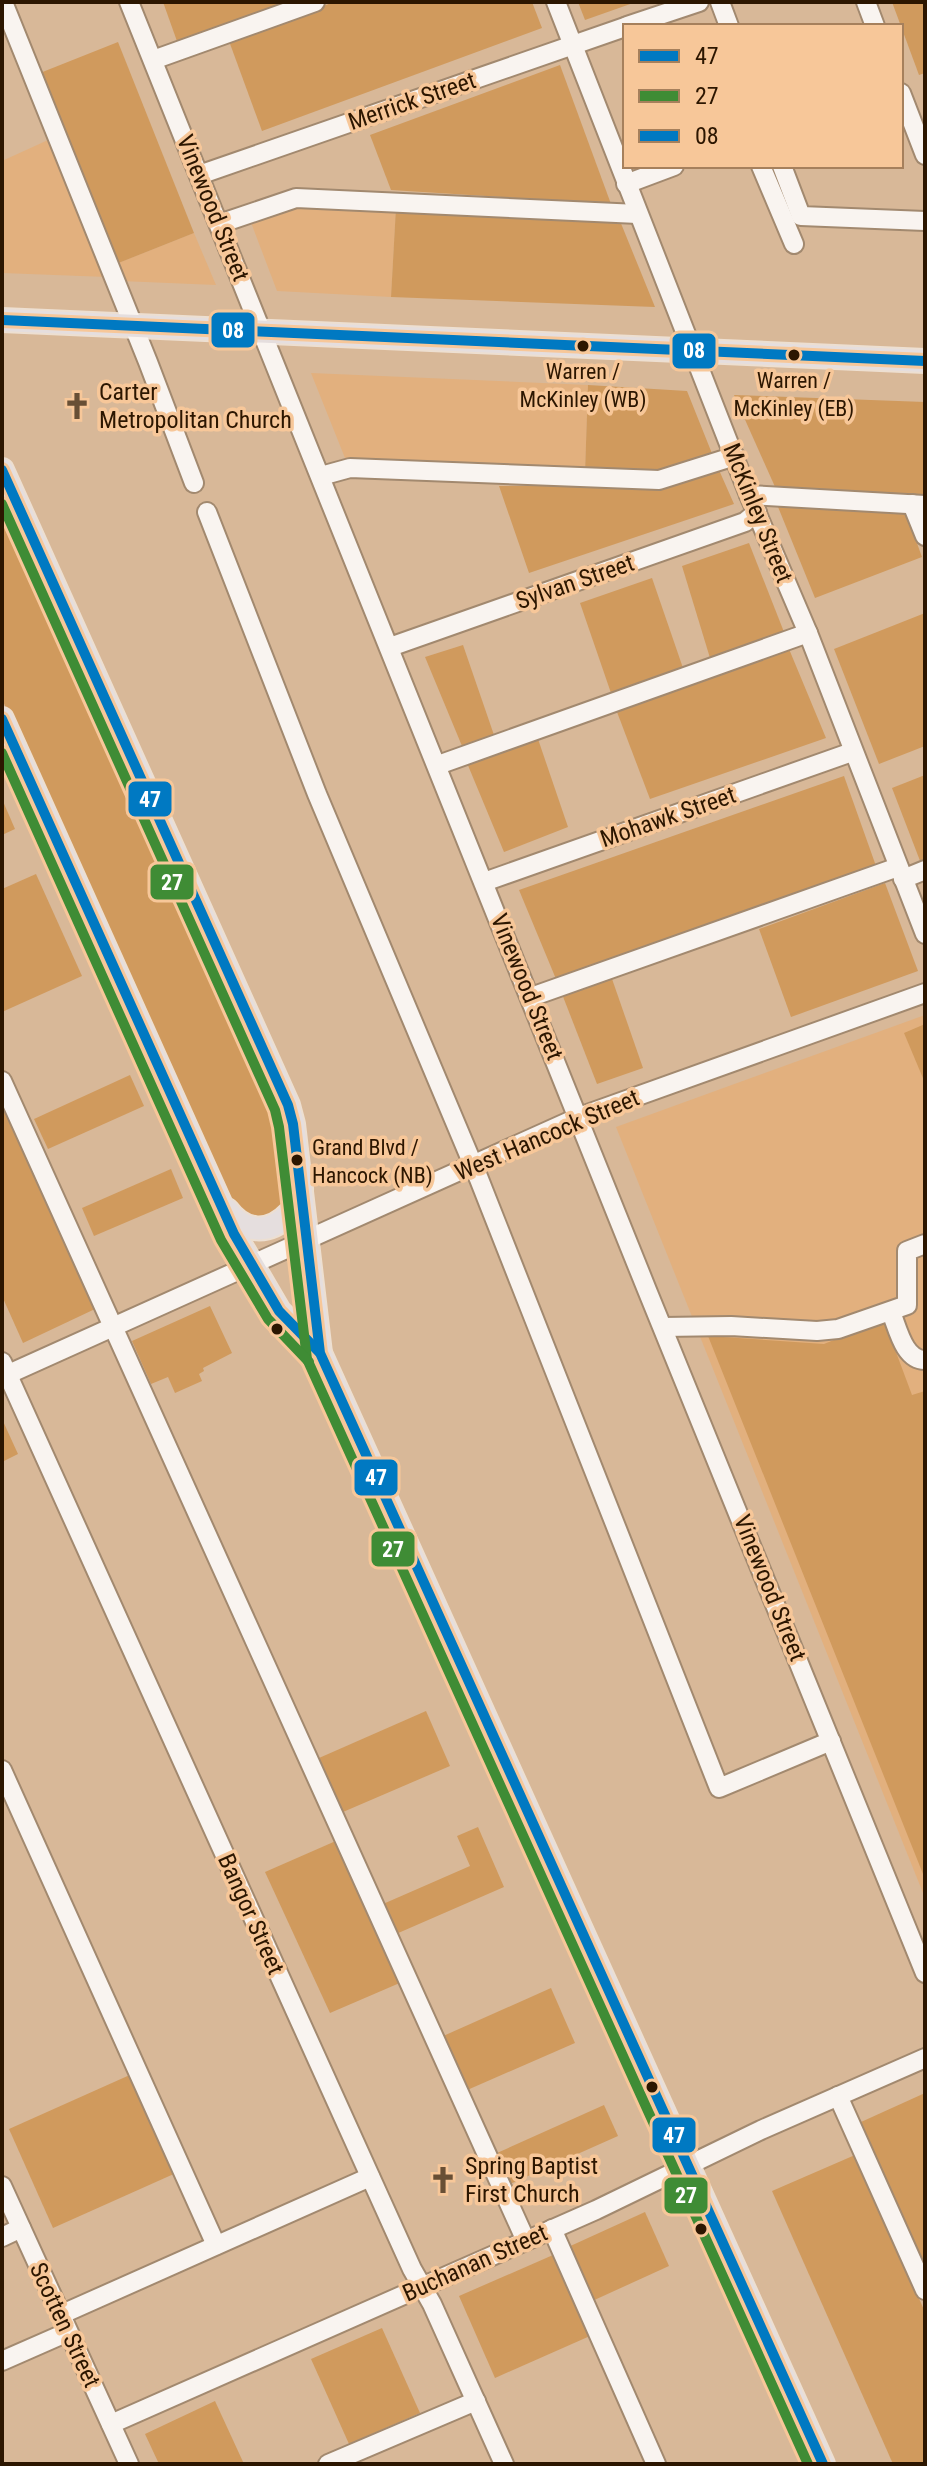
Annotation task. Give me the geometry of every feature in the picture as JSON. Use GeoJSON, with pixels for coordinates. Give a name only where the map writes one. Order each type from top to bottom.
{"type":"FeatureCollection","features":[{"type":"Feature","properties":{"kind":"main road"},"geometry":{"type":"LineString","coordinates":[[2,320],[925,361]]}},
{"type":"Feature","properties":{"kind":"main road"},"geometry":{"type":"LineString","coordinates":[[2,470],[281,1086],[293,1124],[320,1353],[823,2464]]}},
{"type":"Feature","properties":{"kind":"main road"},"geometry":{"type":"LineString","coordinates":[[2,719],[234,1234],[279,1311],[320,1353]]}},
{"type":"Feature","properties":{"kind":"main road"},"geometry":{"type":"LineString","coordinates":[[218,1200],[244,1227],[259,1229],[291,1213],[301,1189]]}},
{"type":"Feature","properties":{"kind":"street"},"geometry":{"type":"LineString","coordinates":[[3,2],[194,483]]}},
{"type":"Feature","properties":{"kind":"street","name":"Vinewood Street"},"geometry":{"type":"LineString","coordinates":[[129,2],[925,1973]]}},
{"type":"Feature","properties":{"kind":"street"},"geometry":{"type":"LineString","coordinates":[[153,60],[315,2]]}},
{"type":"Feature","properties":{"kind":"street","name":"McKinley Street"},"geometry":{"type":"LineString","coordinates":[[556,2],[925,934]]}},
{"type":"Feature","properties":{"kind":"street","name":"Merrick Street"},"geometry":{"type":"LineString","coordinates":[[632,24],[699,2]]}},
{"type":"Feature","properties":{"kind":"street"},"geometry":{"type":"LineString","coordinates":[[720,2],[728,24]]}},
{"type":"Feature","properties":{"kind":"street"},"geometry":{"type":"LineString","coordinates":[[866,2],[874,24]]}},
{"type":"Feature","properties":{"kind":"street","name":"Merrick Street"},"geometry":{"type":"LineString","coordinates":[[199,175],[623,27]]}},
{"type":"Feature","properties":{"kind":"street"},"geometry":{"type":"LineString","coordinates":[[903,98],[925,155]]}},
{"type":"Feature","properties":{"kind":"street"},"geometry":{"type":"LineString","coordinates":[[626,184],[669,168]]}},
{"type":"Feature","properties":{"kind":"street"},"geometry":{"type":"LineString","coordinates":[[762,168],[794,244]]}},
{"type":"Feature","properties":{"kind":"street"},"geometry":{"type":"LineString","coordinates":[[783,168],[801,216],[925,221]]}},
{"type":"Feature","properties":{"kind":"street"},"geometry":{"type":"LineString","coordinates":[[219,224],[296,198],[638,214]]}},
{"type":"Feature","properties":{"kind":"street"},"geometry":{"type":"LineString","coordinates":[[321,476],[350,468],[659,480],[735,456]]}},
{"type":"Feature","properties":{"kind":"street"},"geometry":{"type":"LineString","coordinates":[[753,504],[919,504],[925,536]]}},
{"type":"Feature","properties":{"kind":"street","name":"Sylvan Street"},"geometry":{"type":"LineString","coordinates":[[390,647],[745,522],[753,504]]}},
{"type":"Feature","properties":{"kind":"street"},"geometry":{"type":"LineString","coordinates":[[207,512],[317,794],[473,1165],[719,1788],[831,1741]]}},
{"type":"Feature","properties":{"kind":"street"},"geometry":{"type":"LineString","coordinates":[[438,765],[808,633]]}},
{"type":"Feature","properties":{"kind":"street","name":"Mohawk Street"},"geometry":{"type":"LineString","coordinates":[[484,882],[852,752]]}},
{"type":"Feature","properties":{"kind":"street"},"geometry":{"type":"LineString","coordinates":[[531,997],[901,873],[925,870]]}},
{"type":"Feature","properties":{"kind":"street","name":"West Hancock Street"},"geometry":{"type":"LineString","coordinates":[[4,1371],[114,1327],[579,1117],[925,993]]}},
{"type":"Feature","properties":{"kind":"street"},"geometry":{"type":"LineString","coordinates":[[2,1081],[526,2241]]}},
{"type":"Feature","properties":{"kind":"street"},"geometry":{"type":"LineString","coordinates":[[925,1244],[907,1251],[899,1308],[908,1353],[915,1359],[925,1360]]}},
{"type":"Feature","properties":{"kind":"street"},"geometry":{"type":"LineString","coordinates":[[663,1327],[838,1329],[925,1299]]}},
{"type":"Feature","properties":{"kind":"street","name":"Bangor Street"},"geometry":{"type":"LineString","coordinates":[[4,1371],[370,2177],[432,2304],[504,2464]]}},
{"type":"Feature","properties":{"kind":"street"},"geometry":{"type":"LineString","coordinates":[[2,1770],[216,2245]]}},
{"type":"Feature","properties":{"kind":"street","name":"Buchanan Street"},"geometry":{"type":"LineString","coordinates":[[111,2424],[526,2241],[761,2130],[925,2058]]}},
{"type":"Feature","properties":{"kind":"street"},"geometry":{"type":"LineString","coordinates":[[838,2096],[925,2290]]}},
{"type":"Feature","properties":{"kind":"street"},"geometry":{"type":"LineString","coordinates":[[2,2361],[64,2323],[216,2245],[370,2177]]}},
{"type":"Feature","properties":{"kind":"street","name":"Scotten Street"},"geometry":{"type":"LineString","coordinates":[[2,2186],[129,2464]]}},
{"type":"Feature","properties":{"kind":"street"},"geometry":{"type":"LineString","coordinates":[[2,2237],[21,2228]]}},
{"type":"Feature","properties":{"kind":"street"},"geometry":{"type":"LineString","coordinates":[[552,2229],[656,2464]]}},
{"type":"Feature","properties":{"kind":"street"},"geometry":{"type":"LineString","coordinates":[[328,2464],[476,2401]]}},
{"type":"Feature","properties":{"kind":"shaded area"},"geometry":{"type":"Polygon","coordinates":[[[163,2],[293,2],[178,44],[163,2]]]}},
{"type":"Feature","properties":{"kind":"shaded area"},"geometry":{"type":"Polygon","coordinates":[[[334,2],[532,2],[542,28],[262,131],[229,41],[334,2]]]}},
{"type":"Feature","properties":{"kind":"shaded area"},"geometry":{"type":"Polygon","coordinates":[[[578,2],[636,2],[585,20],[578,2]]]}},
{"type":"Feature","properties":{"kind":"shaded area"},"geometry":{"type":"Polygon","coordinates":[[[892,2],[925,2],[925,73],[919,75],[903,24],[900,24],[892,2]]]}},
{"type":"Feature","properties":{"kind":"shaded area"},"geometry":{"type":"Polygon","coordinates":[[[118,42],[194,233],[116,264],[40,73],[118,42]]]}},
{"type":"Feature","properties":{"kind":"shaded area"},"geometry":{"type":"Polygon","coordinates":[[[560,65],[611,204],[391,190],[370,135],[560,65]]]}},
{"type":"Feature","properties":{"kind":"shaded area"},"geometry":{"type":"Polygon","coordinates":[[[48,140],[107,277],[2,273],[2,161],[48,140]]]}},
{"type":"Feature","properties":{"kind":"shaded area"},"geometry":{"type":"Polygon","coordinates":[[[298,202],[396,207],[391,297],[277,291],[250,220],[298,202]]]}},
{"type":"Feature","properties":{"kind":"shaded area"},"geometry":{"type":"Polygon","coordinates":[[[396,207],[620,221],[655,307],[391,297],[396,207]]]}},
{"type":"Feature","properties":{"kind":"shaded area"},"geometry":{"type":"Polygon","coordinates":[[[194,233],[216,285],[121,281],[116,264],[194,233]]]}},
{"type":"Feature","properties":{"kind":"shaded area"},"geometry":{"type":"Polygon","coordinates":[[[311,373],[588,385],[585,473],[347,463],[311,373]]]}},
{"type":"Feature","properties":{"kind":"shaded area"},"geometry":{"type":"Polygon","coordinates":[[[588,385],[687,391],[713,456],[650,475],[585,473],[588,385]]]}},
{"type":"Feature","properties":{"kind":"shaded area"},"geometry":{"type":"Polygon","coordinates":[[[734,395],[925,402],[925,497],[776,489],[734,395]]]}},
{"type":"Feature","properties":{"kind":"shaded area"},"geometry":{"type":"Polygon","coordinates":[[[719,470],[734,504],[529,573],[499,486],[662,486],[719,470]]]}},
{"type":"Feature","properties":{"kind":"shaded area"},"geometry":{"type":"Polygon","coordinates":[[[2,498],[262,1069],[286,1141],[289,1200],[279,1214],[258,1219],[236,1213],[219,1184],[2,699],[2,498]]]}},
{"type":"Feature","properties":{"kind":"shaded area"},"geometry":{"type":"Polygon","coordinates":[[[776,502],[905,510],[922,557],[815,598],[776,502]]]}},
{"type":"Feature","properties":{"kind":"shaded area"},"geometry":{"type":"Polygon","coordinates":[[[749,543],[784,632],[710,658],[682,566],[749,543]]]}},
{"type":"Feature","properties":{"kind":"shaded area"},"geometry":{"type":"Polygon","coordinates":[[[652,578],[683,668],[611,693],[580,603],[652,578]]]}},
{"type":"Feature","properties":{"kind":"shaded area"},"geometry":{"type":"Polygon","coordinates":[[[925,613],[925,746],[879,764],[834,649],[925,613]]]}},
{"type":"Feature","properties":{"kind":"shaded area"},"geometry":{"type":"Polygon","coordinates":[[[463,645],[494,735],[462,746],[425,657],[463,645]]]}},
{"type":"Feature","properties":{"kind":"shaded area"},"geometry":{"type":"Polygon","coordinates":[[[789,649],[826,738],[650,799],[617,712],[789,649]]]}},
{"type":"Feature","properties":{"kind":"shaded area"},"geometry":{"type":"Polygon","coordinates":[[[538,739],[568,827],[504,852],[467,763],[538,739]]]}},
{"type":"Feature","properties":{"kind":"shaded area"},"geometry":{"type":"Polygon","coordinates":[[[925,775],[925,865],[922,866],[892,788],[925,775]]]}},
{"type":"Feature","properties":{"kind":"shaded area"},"geometry":{"type":"Polygon","coordinates":[[[844,776],[876,866],[556,979],[519,890],[844,776]]]}},
{"type":"Feature","properties":{"kind":"shaded area"},"geometry":{"type":"Polygon","coordinates":[[[2,799],[15,829],[2,835],[2,799]]]}},
{"type":"Feature","properties":{"kind":"shaded area"},"geometry":{"type":"Polygon","coordinates":[[[36,874],[82,976],[2,1012],[2,889],[36,874]]]}},
{"type":"Feature","properties":{"kind":"shaded area"},"geometry":{"type":"Polygon","coordinates":[[[885,883],[918,971],[791,1017],[759,929],[885,883]]]}},
{"type":"Feature","properties":{"kind":"shaded area"},"geometry":{"type":"Polygon","coordinates":[[[611,976],[643,1068],[597,1084],[562,994],[611,976]]]}},
{"type":"Feature","properties":{"kind":"shaded area"},"geometry":{"type":"Polygon","coordinates":[[[925,1015],[925,1898],[616,1127],[925,1015]]]}},
{"type":"Feature","properties":{"kind":"shaded area"},"geometry":{"type":"Polygon","coordinates":[[[925,1024],[925,1083],[904,1033],[925,1024]]]}},
{"type":"Feature","properties":{"kind":"shaded area"},"geometry":{"type":"Polygon","coordinates":[[[130,1075],[144,1106],[48,1149],[34,1119],[130,1075]]]}},
{"type":"Feature","properties":{"kind":"shaded area"},"geometry":{"type":"Polygon","coordinates":[[[2,1101],[95,1309],[23,1343],[2,1296],[2,1101]]]}},
{"type":"Feature","properties":{"kind":"shaded area"},"geometry":{"type":"Polygon","coordinates":[[[171,1169],[183,1198],[94,1236],[82,1208],[171,1169]]]}},
{"type":"Feature","properties":{"kind":"shaded area"},"geometry":{"type":"Polygon","coordinates":[[[210,1306],[232,1353],[203,1368],[204,1371],[199,1374],[202,1381],[175,1393],[168,1377],[151,1384],[132,1341],[210,1306]]]}},
{"type":"Feature","properties":{"kind":"shaded area"},"geometry":{"type":"Polygon","coordinates":[[[884,1320],[912,1395],[925,1391],[925,1879],[708,1336],[824,1344],[884,1320]]]}},
{"type":"Feature","properties":{"kind":"shaded area"},"geometry":{"type":"Polygon","coordinates":[[[2,1419],[18,1454],[2,1462],[2,1419]]]}},
{"type":"Feature","properties":{"kind":"shaded area"},"geometry":{"type":"Polygon","coordinates":[[[426,1711],[450,1766],[343,1812],[319,1758],[426,1711]]]}},
{"type":"Feature","properties":{"kind":"shaded area"},"geometry":{"type":"Polygon","coordinates":[[[478,1827],[504,1887],[396,1934],[383,1904],[470,1866],[457,1836],[478,1827]]]}},
{"type":"Feature","properties":{"kind":"shaded area"},"geometry":{"type":"Polygon","coordinates":[[[338,1840],[402,1982],[330,2013],[265,1872],[338,1840]]]}},
{"type":"Feature","properties":{"kind":"shaded area"},"geometry":{"type":"Polygon","coordinates":[[[551,1988],[575,2043],[465,2091],[441,2037],[551,1988]]]}},
{"type":"Feature","properties":{"kind":"shaded area"},"geometry":{"type":"Polygon","coordinates":[[[132,2074],[176,2173],[53,2228],[9,2129],[132,2074]]]}},
{"type":"Feature","properties":{"kind":"shaded area"},"geometry":{"type":"Polygon","coordinates":[[[925,2093],[925,2267],[861,2122],[925,2093]]]}},
{"type":"Feature","properties":{"kind":"shaded area"},"geometry":{"type":"Polygon","coordinates":[[[604,2105],[618,2136],[510,2184],[497,2153],[604,2105]]]}},
{"type":"Feature","properties":{"kind":"shaded area"},"geometry":{"type":"Polygon","coordinates":[[[855,2155],[925,2312],[925,2464],[893,2464],[772,2191],[855,2155]]]}},
{"type":"Feature","properties":{"kind":"shaded area"},"geometry":{"type":"Polygon","coordinates":[[[645,2212],[669,2266],[590,2302],[566,2248],[645,2212]]]}},
{"type":"Feature","properties":{"kind":"shaded area"},"geometry":{"type":"Polygon","coordinates":[[[553,2255],[590,2336],[495,2378],[459,2296],[553,2255]]]}},
{"type":"Feature","properties":{"kind":"shaded area"},"geometry":{"type":"Polygon","coordinates":[[[382,2328],[420,2413],[349,2444],[311,2359],[382,2328]]]}},
{"type":"Feature","properties":{"kind":"shaded area"},"geometry":{"type":"Polygon","coordinates":[[[215,2401],[244,2464],[159,2464],[145,2434],[215,2401]]]}},
{"type":"Feature","properties":{"kind":"transit line","name":"08"},"geometry":{"type":"LineString","coordinates":[[2,320],[925,361]]}},
{"type":"Feature","properties":{"kind":"transit line","name":"47"},"geometry":{"type":"LineString","coordinates":[[2,470],[288,1105],[293,1124],[320,1353],[823,2464]]}},
{"type":"Feature","properties":{"kind":"transit line","name":"27"},"geometry":{"type":"LineString","coordinates":[[2,504],[275,1110],[307,1359],[808,2464]]}},
{"type":"Feature","properties":{"kind":"transit line","name":"47"},"geometry":{"type":"LineString","coordinates":[[2,719],[234,1234],[279,1311],[319,1352]]}},
{"type":"Feature","properties":{"kind":"transit line","name":"27"},"geometry":{"type":"LineString","coordinates":[[2,753],[221,1240],[268,1319],[309,1362]]}},
{"type":"Feature","properties":{"kind":"place","name":"Warren / McKinley (WB)"},"geometry":{"type":"Point","coordinates":[583,346]}},
{"type":"Feature","properties":{"kind":"place","name":"Warren / McKinley (EB)"},"geometry":{"type":"Point","coordinates":[794,355]}},
{"type":"Feature","properties":{"kind":"place","name":"Carter Metropolitan Church"},"geometry":{"type":"Point","coordinates":[77,406]}},
{"type":"Feature","properties":{"kind":"place","name":"Grand Blvd / Hancock (NB)"},"geometry":{"type":"Point","coordinates":[297,1160]}},
{"type":"Feature","properties":{"kind":"place","name":"Spring Baptist First Church"},"geometry":{"type":"Point","coordinates":[443,2180]}}]}
